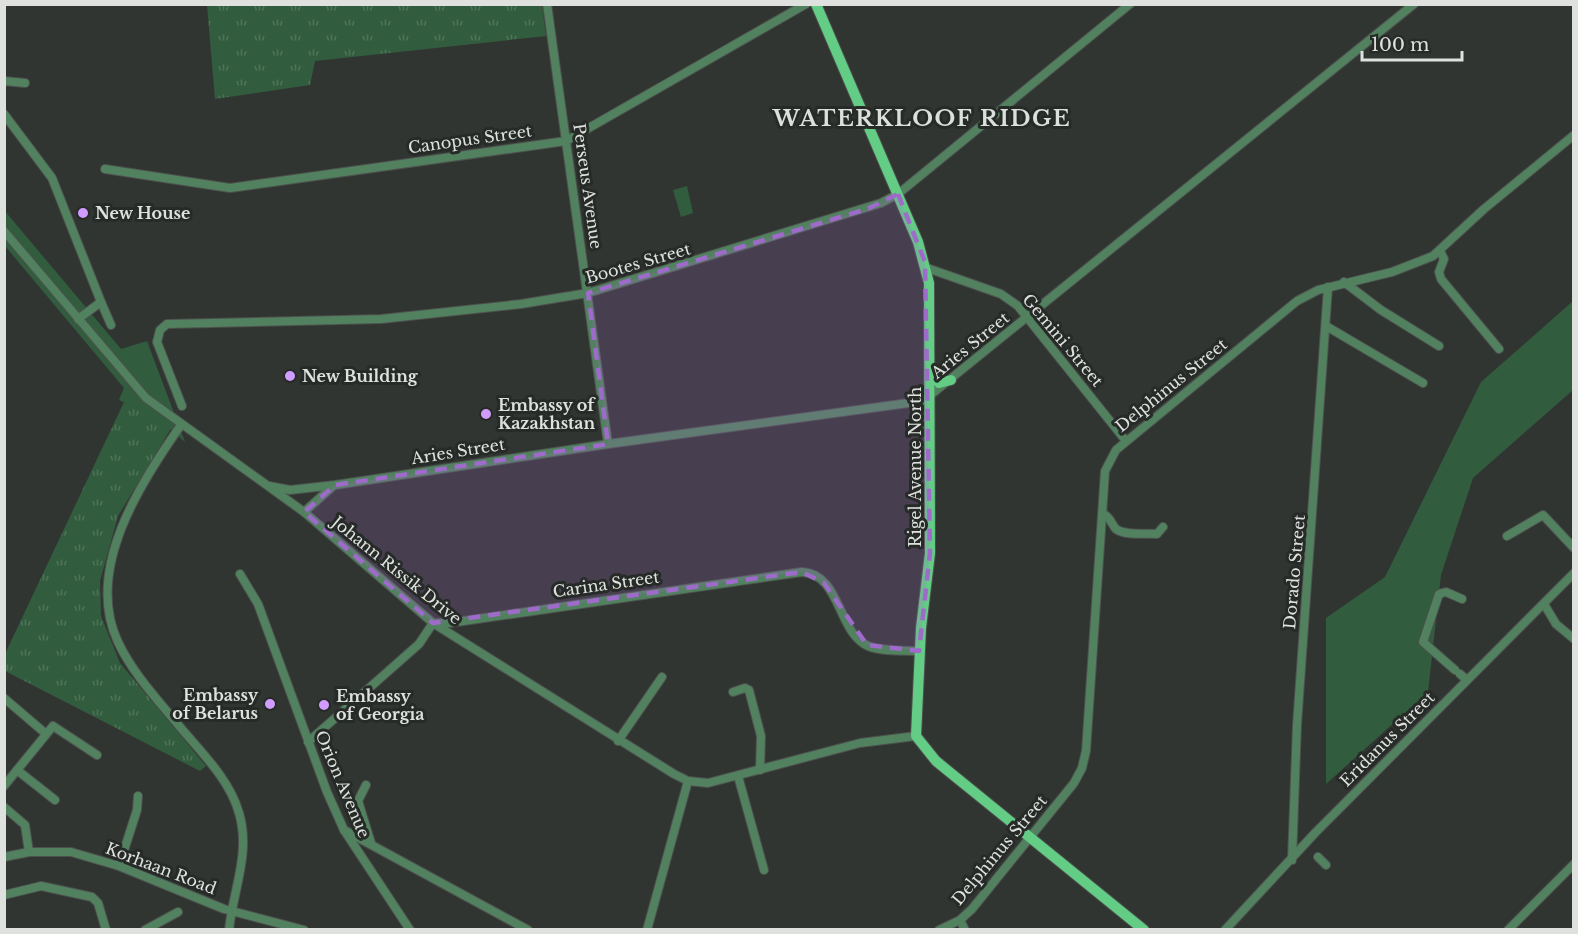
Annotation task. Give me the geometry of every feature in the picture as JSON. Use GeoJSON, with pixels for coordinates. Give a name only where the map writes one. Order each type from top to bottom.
{"type":"FeatureCollection","features":[{"type":"Feature","properties":{"kind":"main road","name":"Rigel Avenue North"},"geometry":{"type":"LineString","coordinates":[[807,4],[838,61]]}},
{"type":"Feature","properties":{"kind":"main road","name":"Rigel Avenue North"},"geometry":{"type":"LineString","coordinates":[[816,4],[838,61],[927,268],[930,292],[930,553],[919,651],[916,736]]}},
{"type":"Feature","properties":{"kind":"main road"},"geometry":{"type":"LineString","coordinates":[[930,372],[939,383],[951,380]]}},
{"type":"Feature","properties":{"kind":"main road"},"geometry":{"type":"LineString","coordinates":[[916,736],[936,761],[1144,930]]}},
{"type":"Feature","properties":{"kind":"street","name":"Perseus Avenue"},"geometry":{"type":"LineString","coordinates":[[547,4],[608,444]]}},
{"type":"Feature","properties":{"kind":"street","name":"Canopus Street"},"geometry":{"type":"LineString","coordinates":[[105,169],[230,188],[566,141],[807,4]]}},
{"type":"Feature","properties":{"kind":"street","name":"Bootes Street"},"geometry":{"type":"LineString","coordinates":[[182,406],[157,342],[160,330],[167,324],[381,319],[521,304],[588,293],[867,209],[897,194],[1130,4]]}},
{"type":"Feature","properties":{"kind":"street","name":"Aries Street"},"geometry":{"type":"LineString","coordinates":[[270,486],[290,490],[335,485],[608,444],[914,404],[930,397],[1414,4]]}},
{"type":"Feature","properties":{"kind":"street"},"geometry":{"type":"LineString","coordinates":[[4,81],[25,83]]}},
{"type":"Feature","properties":{"kind":"street"},"geometry":{"type":"LineString","coordinates":[[4,114],[52,178],[111,325]]}},
{"type":"Feature","properties":{"kind":"street","name":"Delphinus Street"},"geometry":{"type":"LineString","coordinates":[[939,930],[960,920],[1074,783],[1085,759],[1105,471],[1111,457],[1126,441],[1298,302],[1328,287],[1417,264],[1440,251],[1484,210],[1574,135]]}},
{"type":"Feature","properties":{"kind":"street","name":"Johann Rissik Drive"},"geometry":{"type":"LineString","coordinates":[[4,231],[137,390],[181,425],[304,512],[433,623],[618,741],[688,781]]}},
{"type":"Feature","properties":{"kind":"street"},"geometry":{"type":"LineString","coordinates":[[1440,251],[1444,263],[1439,276],[1499,348]]}},
{"type":"Feature","properties":{"kind":"street","name":"Gemini Street"},"geometry":{"type":"LineString","coordinates":[[927,268],[1000,294],[1018,306],[1126,441]]}},
{"type":"Feature","properties":{"kind":"street"},"geometry":{"type":"LineString","coordinates":[[1344,282],[1381,310],[1440,345]]}},
{"type":"Feature","properties":{"kind":"street","name":"Dorado Street"},"geometry":{"type":"LineString","coordinates":[[1292,860],[1297,725],[1328,287]]}},
{"type":"Feature","properties":{"kind":"street"},"geometry":{"type":"LineString","coordinates":[[78,319],[101,302]]}},
{"type":"Feature","properties":{"kind":"street"},"geometry":{"type":"LineString","coordinates":[[1326,326],[1423,383]]}},
{"type":"Feature","properties":{"kind":"street"},"geometry":{"type":"LineString","coordinates":[[181,425],[144,480],[125,519],[112,563],[108,606],[118,642],[131,665],[217,772],[237,806],[244,846],[229,930]]}},
{"type":"Feature","properties":{"kind":"street"},"geometry":{"type":"LineString","coordinates":[[304,512],[321,494],[335,485]]}},
{"type":"Feature","properties":{"kind":"street"},"geometry":{"type":"LineString","coordinates":[[1103,514],[1108,516],[1115,528],[1125,532],[1157,534],[1163,526]]}},
{"type":"Feature","properties":{"kind":"street"},"geometry":{"type":"LineString","coordinates":[[1507,536],[1543,515],[1574,548]]}},
{"type":"Feature","properties":{"kind":"street","name":"Carina Street"},"geometry":{"type":"LineString","coordinates":[[433,623],[450,623],[802,572],[814,574],[824,583],[855,634],[867,645],[878,649],[919,651]]}},
{"type":"Feature","properties":{"kind":"street","name":"Eridanus Street"},"geometry":{"type":"LineString","coordinates":[[1226,930],[1461,675],[1544,604],[1574,573]]}},
{"type":"Feature","properties":{"kind":"street","name":"Orion Avenue"},"geometry":{"type":"LineString","coordinates":[[240,574],[258,604],[308,742],[344,830],[410,930]]}},
{"type":"Feature","properties":{"kind":"street"},"geometry":{"type":"LineString","coordinates":[[1461,675],[1423,643],[1423,640],[1439,594],[1446,592],[1462,599]]}},
{"type":"Feature","properties":{"kind":"street"},"geometry":{"type":"LineString","coordinates":[[1544,604],[1556,624],[1574,639]]}},
{"type":"Feature","properties":{"kind":"street"},"geometry":{"type":"LineString","coordinates":[[308,742],[419,644],[433,623]]}},
{"type":"Feature","properties":{"kind":"street"},"geometry":{"type":"LineString","coordinates":[[618,741],[662,677]]}},
{"type":"Feature","properties":{"kind":"street"},"geometry":{"type":"LineString","coordinates":[[733,692],[745,688],[749,690],[761,736],[760,770]]}},
{"type":"Feature","properties":{"kind":"street"},"geometry":{"type":"LineString","coordinates":[[4,698],[45,732]]}},
{"type":"Feature","properties":{"kind":"street"},"geometry":{"type":"LineString","coordinates":[[6,781],[51,726],[56,726],[97,754]]}},
{"type":"Feature","properties":{"kind":"street"},"geometry":{"type":"LineString","coordinates":[[647,930],[688,781],[708,783],[860,743],[916,736]]}},
{"type":"Feature","properties":{"kind":"street"},"geometry":{"type":"LineString","coordinates":[[17,770],[56,800]]}},
{"type":"Feature","properties":{"kind":"street"},"geometry":{"type":"LineString","coordinates":[[738,776],[764,870]]}},
{"type":"Feature","properties":{"kind":"street"},"geometry":{"type":"LineString","coordinates":[[366,785],[358,801],[371,843]]}},
{"type":"Feature","properties":{"kind":"street"},"geometry":{"type":"LineString","coordinates":[[119,866],[137,810],[138,796]]}},
{"type":"Feature","properties":{"kind":"street"},"geometry":{"type":"LineString","coordinates":[[4,807],[25,825],[29,852]]}},
{"type":"Feature","properties":{"kind":"street"},"geometry":{"type":"LineString","coordinates":[[344,830],[528,930]]}},
{"type":"Feature","properties":{"kind":"street","name":"Korhaan Road"},"geometry":{"type":"LineString","coordinates":[[4,857],[29,852],[71,852],[119,866],[232,911],[304,930]]}},
{"type":"Feature","properties":{"kind":"street"},"geometry":{"type":"LineString","coordinates":[[1318,857],[1326,865]]}},
{"type":"Feature","properties":{"kind":"street"},"geometry":{"type":"LineString","coordinates":[[1508,930],[1574,864]]}},
{"type":"Feature","properties":{"kind":"street"},"geometry":{"type":"LineString","coordinates":[[4,895],[41,886],[92,897],[98,903],[106,930]]}},
{"type":"Feature","properties":{"kind":"street"},"geometry":{"type":"LineString","coordinates":[[145,930],[178,912]]}},
{"type":"Feature","properties":{"kind":"street"},"geometry":{"type":"LineString","coordinates":[[960,920],[965,930]]}},
{"type":"Feature","properties":{"kind":"highlighted area"},"geometry":{"type":"Polygon","coordinates":[[[898,194],[925,262],[930,553],[919,651],[867,645],[824,583],[802,572],[433,623],[304,512],[335,485],[608,444],[588,293],[867,209],[898,194]]]}},
{"type":"Feature","properties":{"kind":"green space"},"geometry":{"type":"Polygon","coordinates":[[[207,5],[542,5],[546,36],[315,61],[310,85],[215,99],[207,5]]]}},
{"type":"Feature","properties":{"kind":"green space"},"geometry":{"type":"Polygon","coordinates":[[[687,186],[693,213],[681,217],[673,190],[687,186]]]}},
{"type":"Feature","properties":{"kind":"green space"},"geometry":{"type":"Polygon","coordinates":[[[4,210],[121,349],[147,341],[185,442],[158,419],[119,400],[124,388],[5,246],[4,210]]]}},
{"type":"Feature","properties":{"kind":"green space"},"geometry":{"type":"Polygon","coordinates":[[[1573,301],[1573,390],[1473,478],[1441,575],[1428,692],[1326,784],[1326,618],[1385,577],[1481,382],[1573,301]]]}},
{"type":"Feature","properties":{"kind":"green space"},"geometry":{"type":"Polygon","coordinates":[[[125,400],[173,425],[118,516],[100,581],[101,616],[120,663],[206,766],[200,771],[5,671],[5,654],[125,400]]]}},
{"type":"Feature","properties":{"kind":"place","name":"New House"},"geometry":{"type":"Point","coordinates":[83,213]}},
{"type":"Feature","properties":{"kind":"place","name":"New Building"},"geometry":{"type":"Point","coordinates":[290,376]}},
{"type":"Feature","properties":{"kind":"place","name":"Embassy of Kazakhstan"},"geometry":{"type":"Point","coordinates":[486,414]}},
{"type":"Feature","properties":{"kind":"place","name":"Embassy of Belarus"},"geometry":{"type":"Point","coordinates":[270,704]}},
{"type":"Feature","properties":{"kind":"place","name":"Embassy of Georgia"},"geometry":{"type":"Point","coordinates":[324,705]}},
{"type":"Feature","properties":{"kind":"district","name":"WATERKLOOF RIDGE"},"geometry":{"type":"Point","coordinates":[922,118]}}]}
